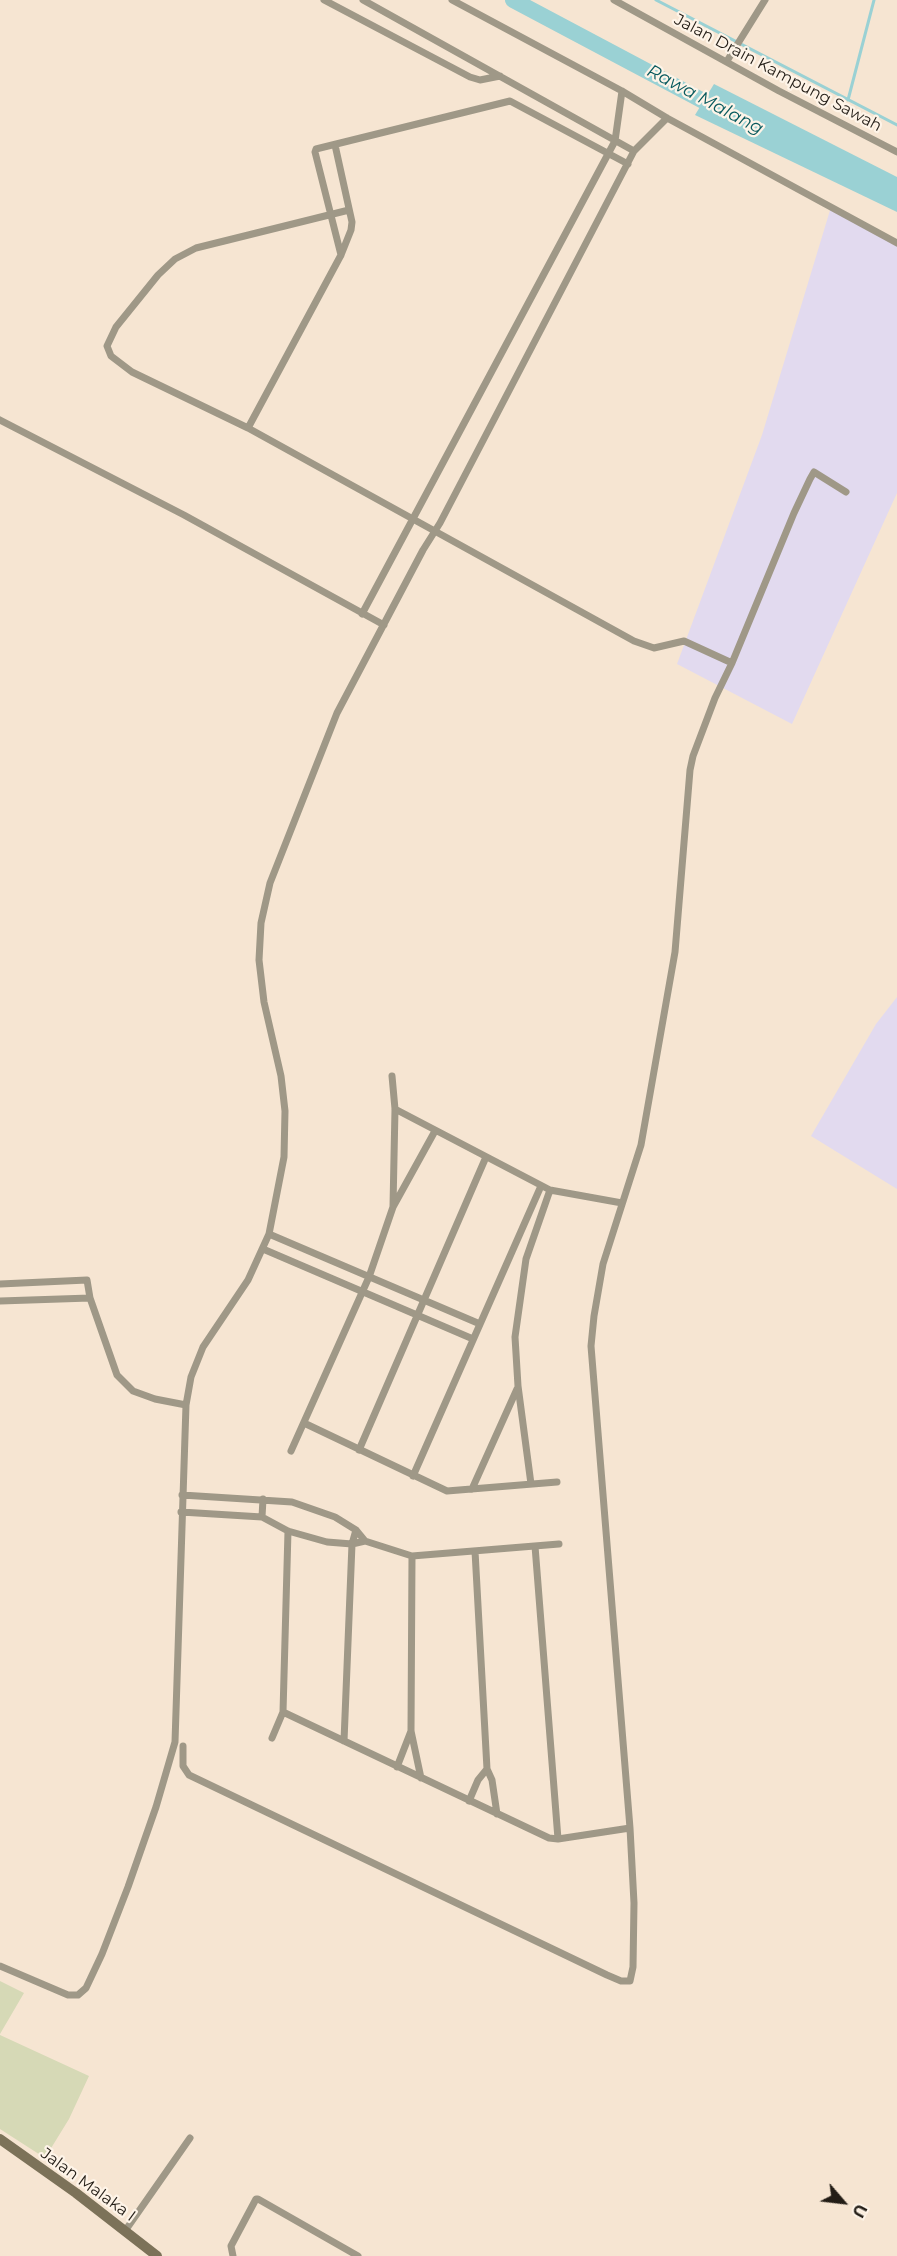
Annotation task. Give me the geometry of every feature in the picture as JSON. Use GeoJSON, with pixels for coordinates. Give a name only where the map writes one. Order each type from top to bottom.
{"type":"FeatureCollection","features":[{"type":"Feature","properties":{"kind":"street"},"geometry":{"type":"LineString","coordinates":[[324,0],[470,77],[480,80],[500,76]]}},
{"type":"Feature","properties":{"kind":"street"},"geometry":{"type":"LineString","coordinates":[[363,0],[634,151]]}},
{"type":"Feature","properties":{"kind":"street"},"geometry":{"type":"LineString","coordinates":[[452,0],[897,243]]}},
{"type":"Feature","properties":{"kind":"street","name":"Jalan Drain Kampung Sawah"},"geometry":{"type":"LineString","coordinates":[[614,0],[897,152]]}},
{"type":"Feature","properties":{"kind":"street"},"geometry":{"type":"LineString","coordinates":[[727,61],[765,0]]}},
{"type":"Feature","properties":{"kind":"street"},"geometry":{"type":"LineString","coordinates":[[363,612],[615,141],[622,91]]}},
{"type":"Feature","properties":{"kind":"street"},"geometry":{"type":"LineString","coordinates":[[341,255],[315,152],[316,148],[510,101],[628,164]]}},
{"type":"Feature","properties":{"kind":"street"},"geometry":{"type":"LineString","coordinates":[[0,1966],[68,1995],[78,1995],[86,1988],[102,1954],[156,1807],[175,1742],[186,1405],[192,1377],[203,1347],[248,1280],[269,1234],[284,1157],[285,1112],[281,1076],[264,1002],[259,960],[261,923],[270,883],[337,713],[634,151],[667,118]]}},
{"type":"Feature","properties":{"kind":"street"},"geometry":{"type":"LineString","coordinates":[[248,428],[341,255],[351,230],[336,145]]}},
{"type":"Feature","properties":{"kind":"street"},"geometry":{"type":"LineString","coordinates":[[349,210],[196,248],[175,259],[123,315],[107,346],[111,356],[132,372],[248,428],[634,641],[654,648],[684,641],[732,663]]}},
{"type":"Feature","properties":{"kind":"street"},"geometry":{"type":"LineString","coordinates":[[0,420],[184,515],[384,624]]}},
{"type":"Feature","properties":{"kind":"street"},"geometry":{"type":"LineString","coordinates":[[183,1746],[183,1766],[189,1775],[607,1975],[630,1982],[633,1967],[633,1903],[630,1828],[591,1346],[603,1264],[641,1145],[675,952],[693,756],[715,698],[732,663],[794,513],[814,472],[846,492]]}},
{"type":"Feature","properties":{"kind":"street"},"geometry":{"type":"LineString","coordinates":[[392,1076],[395,1110],[393,1207]]}},
{"type":"Feature","properties":{"kind":"street"},"geometry":{"type":"LineString","coordinates":[[395,1110],[550,1190],[622,1203]]}},
{"type":"Feature","properties":{"kind":"street"},"geometry":{"type":"LineString","coordinates":[[291,1451],[369,1277],[393,1207],[435,1131]]}},
{"type":"Feature","properties":{"kind":"street"},"geometry":{"type":"LineString","coordinates":[[359,1450],[486,1157]]}},
{"type":"Feature","properties":{"kind":"street"},"geometry":{"type":"LineString","coordinates":[[413,1476],[541,1186]]}},
{"type":"Feature","properties":{"kind":"street"},"geometry":{"type":"LineString","coordinates":[[531,1484],[518,1386],[515,1337],[526,1259],[550,1190]]}},
{"type":"Feature","properties":{"kind":"street"},"geometry":{"type":"LineString","coordinates":[[269,1234],[480,1324]]}},
{"type":"Feature","properties":{"kind":"street"},"geometry":{"type":"LineString","coordinates":[[263,1249],[473,1338]]}},
{"type":"Feature","properties":{"kind":"street"},"geometry":{"type":"LineString","coordinates":[[0,1284],[87,1280],[90,1298],[117,1375],[132,1391],[155,1399],[186,1405]]}},
{"type":"Feature","properties":{"kind":"street"},"geometry":{"type":"LineString","coordinates":[[0,1301],[90,1298]]}},
{"type":"Feature","properties":{"kind":"street"},"geometry":{"type":"LineString","coordinates":[[471,1489],[518,1386]]}},
{"type":"Feature","properties":{"kind":"street"},"geometry":{"type":"LineString","coordinates":[[304,1423],[447,1491],[557,1482]]}},
{"type":"Feature","properties":{"kind":"street"},"geometry":{"type":"LineString","coordinates":[[182,1495],[292,1502],[318,1509],[356,1530],[365,1541]]}},
{"type":"Feature","properties":{"kind":"street"},"geometry":{"type":"LineString","coordinates":[[262,1517],[263,1499]]}},
{"type":"Feature","properties":{"kind":"street"},"geometry":{"type":"LineString","coordinates":[[182,1512],[262,1517],[288,1531],[327,1542],[352,1544],[365,1541],[412,1556],[559,1544]]}},
{"type":"Feature","properties":{"kind":"street"},"geometry":{"type":"LineString","coordinates":[[344,1741],[352,1544],[356,1530]]}},
{"type":"Feature","properties":{"kind":"street"},"geometry":{"type":"LineString","coordinates":[[272,1738],[283,1712],[288,1531]]}},
{"type":"Feature","properties":{"kind":"street"},"geometry":{"type":"LineString","coordinates":[[535,1546],[558,1839]]}},
{"type":"Feature","properties":{"kind":"street"},"geometry":{"type":"LineString","coordinates":[[474,1551],[487,1769],[492,1780],[497,1814]]}},
{"type":"Feature","properties":{"kind":"street"},"geometry":{"type":"LineString","coordinates":[[412,1556],[411,1731],[421,1778]]}},
{"type":"Feature","properties":{"kind":"street"},"geometry":{"type":"LineString","coordinates":[[283,1712],[549,1838],[558,1839],[630,1828]]}},
{"type":"Feature","properties":{"kind":"street"},"geometry":{"type":"LineString","coordinates":[[397,1767],[411,1731]]}},
{"type":"Feature","properties":{"kind":"street"},"geometry":{"type":"LineString","coordinates":[[469,1801],[478,1780],[487,1769]]}},
{"type":"Feature","properties":{"kind":"street"},"geometry":{"type":"LineString","coordinates":[[126,2231],[190,2138]]}},
{"type":"Feature","properties":{"kind":"street","name":"Jalan Malaka I"},"geometry":{"type":"LineString","coordinates":[[0,2139],[157,2256]]}},
{"type":"Feature","properties":{"kind":"street"},"geometry":{"type":"LineString","coordinates":[[233,2256],[231,2246],[256,2199],[358,2255]]}},
{"type":"Feature","properties":{"kind":"shaded area"},"geometry":{"type":"Polygon","coordinates":[[[831,207],[897,241],[897,493],[792,724],[677,664],[762,435],[831,207]]]}},
{"type":"Feature","properties":{"kind":"shaded area"},"geometry":{"type":"Polygon","coordinates":[[[897,997],[897,1189],[811,1136],[876,1024],[897,997]]]}},
{"type":"Feature","properties":{"kind":"green space"},"geometry":{"type":"Polygon","coordinates":[[[0,1981],[24,1993],[0,2034],[0,1981]]]}},
{"type":"Feature","properties":{"kind":"green space"},"geometry":{"type":"Polygon","coordinates":[[[0,2035],[89,2076],[69,2119],[45,2158],[0,2129],[0,2035]]]}},
{"type":"Feature","properties":{"kind":"water"},"geometry":{"type":"Polygon","coordinates":[[[714,84],[897,177],[897,212],[695,115],[714,84]]]}},
{"type":"Feature","properties":{"kind":"waterway","name":"Rawa Malang"},"geometry":{"type":"LineString","coordinates":[[513,0],[724,112]]}},
{"type":"Feature","properties":{"kind":"waterway"},"geometry":{"type":"LineString","coordinates":[[656,0],[897,125]]}},
{"type":"Feature","properties":{"kind":"waterway"},"geometry":{"type":"LineString","coordinates":[[848,100],[874,0]]}}]}
